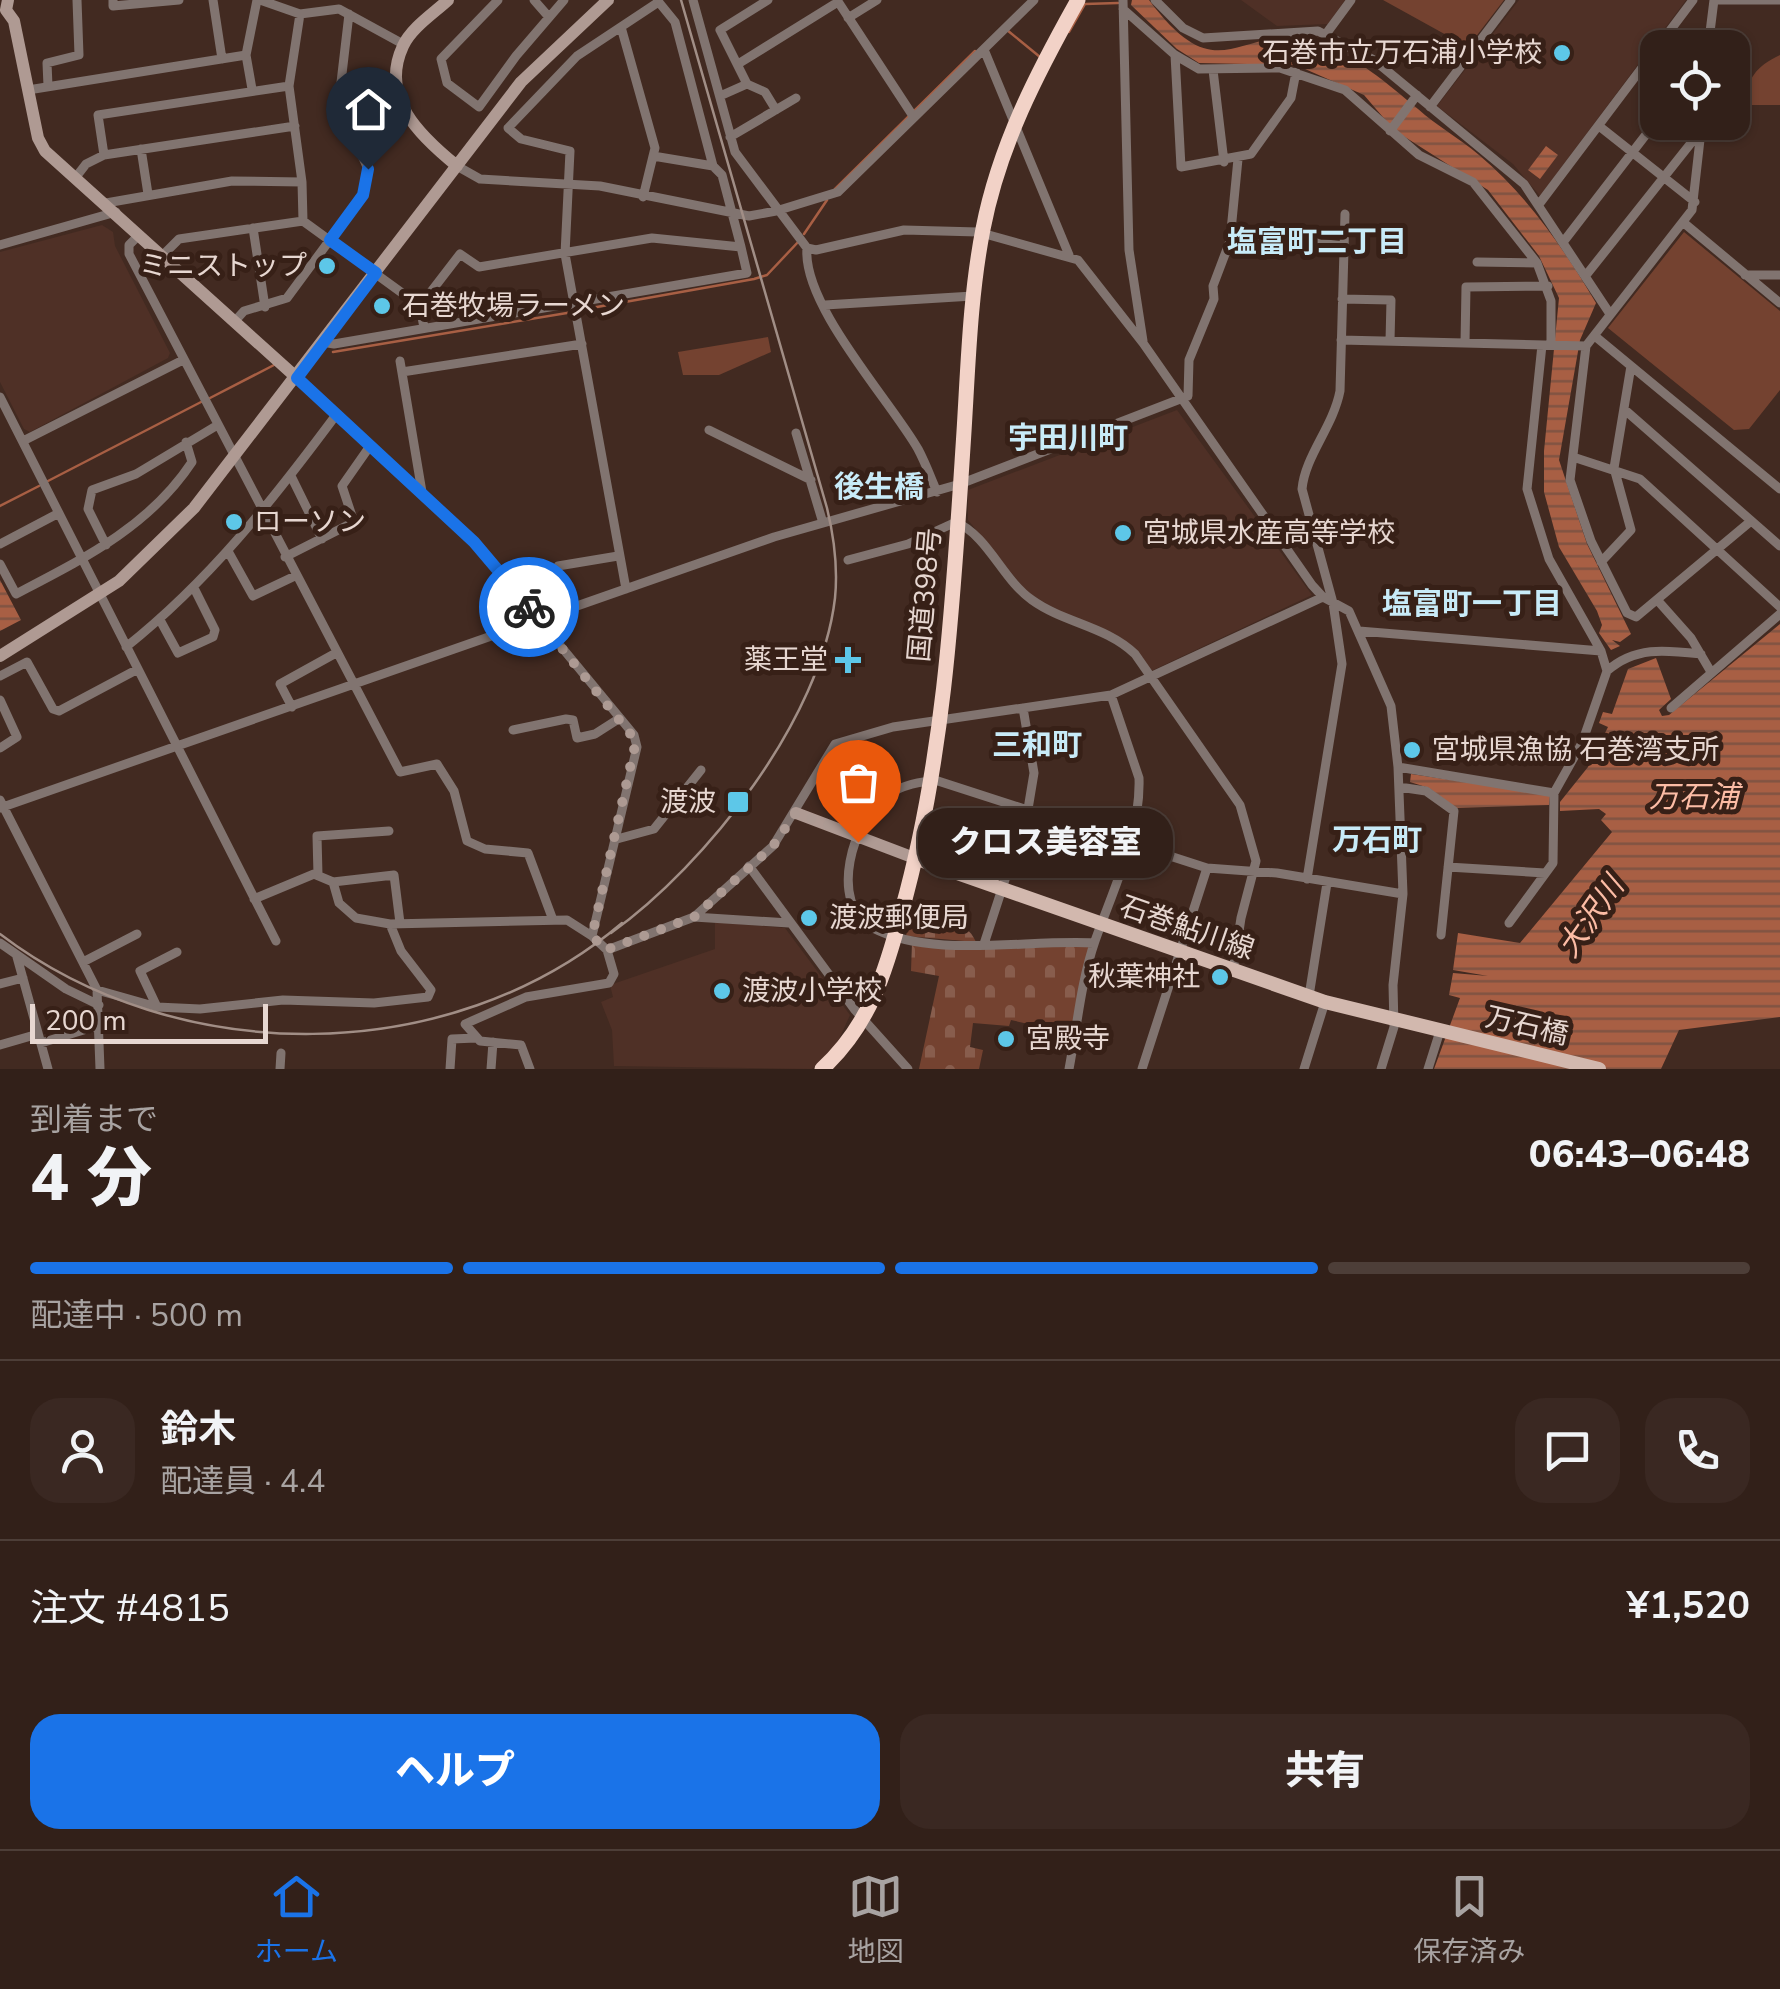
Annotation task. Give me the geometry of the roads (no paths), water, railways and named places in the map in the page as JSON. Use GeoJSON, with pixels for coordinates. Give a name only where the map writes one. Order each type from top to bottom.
{"type":"FeatureCollection","features":[{"type":"Feature","properties":{"kind":"highway","name":"国道398号"},"geometry":{"type":"LineString","coordinates":[[822,1069],[864,1020],[895,937],[917,858],[939,722],[973,296],[982,232],[993,182],[1016,122],[1078,0]]}},
{"type":"Feature","properties":{"kind":"main road","name":"石巻鮎川線"},"geometry":{"type":"LineString","coordinates":[[917,858],[1326,1002],[1442,1032]]}},
{"type":"Feature","properties":{"kind":"main road","name":"万石橋"},"geometry":{"type":"LineString","coordinates":[[1442,1032],[1600,1069]]}},
{"type":"Feature","properties":{"kind":"street"},"geometry":{"type":"LineString","coordinates":[[48,86],[47,63],[79,54],[76,0]]}},
{"type":"Feature","properties":{"kind":"street"},"geometry":{"type":"LineString","coordinates":[[112,0],[113,6],[179,0]]}},
{"type":"Feature","properties":{"kind":"street"},"geometry":{"type":"LineString","coordinates":[[214,0],[222,59]]}},
{"type":"Feature","properties":{"kind":"street"},"geometry":{"type":"LineString","coordinates":[[252,90],[246,56],[258,0],[300,14],[327,8],[349,14],[404,44]]}},
{"type":"Feature","properties":{"kind":"street"},"geometry":{"type":"LineString","coordinates":[[448,0],[404,44],[397,72],[401,106],[412,126],[457,166],[480,179],[600,186],[733,214],[776,211],[831,194],[910,114],[985,52],[1034,0]]}},
{"type":"Feature","properties":{"kind":"street"},"geometry":{"type":"LineString","coordinates":[[498,0],[441,59],[447,83],[480,107],[564,0]]}},
{"type":"Feature","properties":{"kind":"street"},"geometry":{"type":"LineString","coordinates":[[534,0],[548,16]]}},
{"type":"Feature","properties":{"kind":"street"},"geometry":{"type":"LineString","coordinates":[[0,656],[100,594],[165,538],[297,378],[532,68],[608,0]]}},
{"type":"Feature","properties":{"kind":"street"},"geometry":{"type":"LineString","coordinates":[[693,0],[730,137],[776,211],[802,243],[816,250],[904,230],[982,232],[1069,254],[1078,260],[1144,342],[1328,600],[1349,611],[1392,706],[1398,766],[1403,894],[1394,1021],[1381,1069]]}},
{"type":"Feature","properties":{"kind":"street"},"geometry":{"type":"LineString","coordinates":[[768,0],[720,30],[746,84],[765,92],[776,110]]}},
{"type":"Feature","properties":{"kind":"street"},"geometry":{"type":"LineString","coordinates":[[848,18],[877,0]]}},
{"type":"Feature","properties":{"kind":"street"},"geometry":{"type":"LineString","coordinates":[[1156,0],[1183,28],[1202,38],[1308,30],[1326,34],[1374,60],[1510,169],[1540,203],[1610,314]]}},
{"type":"Feature","properties":{"kind":"street"},"geometry":{"type":"LineString","coordinates":[[1326,34],[1350,0]]}},
{"type":"Feature","properties":{"kind":"street"},"geometry":{"type":"LineString","coordinates":[[1430,107],[1511,0]]}},
{"type":"Feature","properties":{"kind":"street"},"geometry":{"type":"LineString","coordinates":[[1540,203],[1693,0]]}},
{"type":"Feature","properties":{"kind":"street"},"geometry":{"type":"LineString","coordinates":[[1711,30],[1716,0],[1780,0]]}},
{"type":"Feature","properties":{"kind":"street"},"geometry":{"type":"LineString","coordinates":[[738,64],[838,1],[910,114]]}},
{"type":"Feature","properties":{"kind":"street"},"geometry":{"type":"LineString","coordinates":[[322,342],[424,328],[574,302],[746,273],[722,175],[713,166],[675,22],[657,2],[547,82],[508,128],[521,139],[570,151],[565,254],[574,302],[582,344],[618,556],[626,589]]}},
{"type":"Feature","properties":{"kind":"street"},"geometry":{"type":"LineString","coordinates":[[1123,4],[1175,56],[1199,69],[1296,72],[1345,90],[1419,154],[1473,182],[1487,194],[1538,263],[1548,286],[1550,345],[1527,489],[1549,558],[1601,651],[1607,672]]}},
{"type":"Feature","properties":{"kind":"street"},"geometry":{"type":"LineString","coordinates":[[1123,4],[1130,250],[1144,342]]}},
{"type":"Feature","properties":{"kind":"street"},"geometry":{"type":"LineString","coordinates":[[5,5],[14,21],[41,146],[474,542],[634,735],[636,747],[592,936]]}},
{"type":"Feature","properties":{"kind":"street"},"geometry":{"type":"LineString","coordinates":[[300,14],[288,86],[302,182],[302,221]]}},
{"type":"Feature","properties":{"kind":"street"},"geometry":{"type":"LineString","coordinates":[[236,321],[244,311],[287,298],[363,195],[368,178],[340,91],[349,14]]}},
{"type":"Feature","properties":{"kind":"street"},"geometry":{"type":"LineString","coordinates":[[621,27],[654,141],[643,197]]}},
{"type":"Feature","properties":{"kind":"street"},"geometry":{"type":"LineString","coordinates":[[709,58],[728,46]]}},
{"type":"Feature","properties":{"kind":"street"},"geometry":{"type":"LineString","coordinates":[[985,52],[1069,254]]}},
{"type":"Feature","properties":{"kind":"street"},"geometry":{"type":"LineString","coordinates":[[28,90],[246,56]]}},
{"type":"Feature","properties":{"kind":"street"},"geometry":{"type":"LineString","coordinates":[[1175,56],[1181,166],[1224,162],[1251,154],[1291,98],[1296,72]]}},
{"type":"Feature","properties":{"kind":"street"},"geometry":{"type":"LineString","coordinates":[[1213,70],[1224,162]]}},
{"type":"Feature","properties":{"kind":"street"},"geometry":{"type":"LineString","coordinates":[[720,96],[746,84]]}},
{"type":"Feature","properties":{"kind":"street"},"geometry":{"type":"LineString","coordinates":[[104,155],[98,115],[288,86]]}},
{"type":"Feature","properties":{"kind":"street"},"geometry":{"type":"LineString","coordinates":[[1390,131],[1416,96]]}},
{"type":"Feature","properties":{"kind":"street"},"geometry":{"type":"LineString","coordinates":[[730,137],[796,98]]}},
{"type":"Feature","properties":{"kind":"street"},"geometry":{"type":"LineString","coordinates":[[76,177],[86,164],[104,155],[296,126]]}},
{"type":"Feature","properties":{"kind":"street"},"geometry":{"type":"LineString","coordinates":[[1599,126],[1695,202]]}},
{"type":"Feature","properties":{"kind":"street"},"geometry":{"type":"LineString","coordinates":[[1564,240],[1641,140]]}},
{"type":"Feature","properties":{"kind":"street"},"geometry":{"type":"LineString","coordinates":[[1586,274],[1691,140]]}},
{"type":"Feature","properties":{"kind":"street"},"geometry":{"type":"LineString","coordinates":[[1342,340],[1583,346],[1596,338],[1610,314],[1684,223],[1695,202],[1700,140]]}},
{"type":"Feature","properties":{"kind":"street"},"geometry":{"type":"LineString","coordinates":[[141,149],[148,194]]}},
{"type":"Feature","properties":{"kind":"street"},"geometry":{"type":"LineString","coordinates":[[653,156],[713,166]]}},
{"type":"Feature","properties":{"kind":"street"},"geometry":{"type":"LineString","coordinates":[[100,1069],[98,990],[1,805],[823,523],[937,492],[1188,396],[1189,360],[1214,299],[1213,286],[1230,241],[1238,159]]}},
{"type":"Feature","properties":{"kind":"street"},"geometry":{"type":"LineString","coordinates":[[0,245],[148,194],[232,181],[302,182]]}},
{"type":"Feature","properties":{"kind":"street"},"geometry":{"type":"LineString","coordinates":[[1307,879],[1342,671],[1302,489],[1304,471],[1336,416],[1345,214]]}},
{"type":"Feature","properties":{"kind":"street"},"geometry":{"type":"LineString","coordinates":[[163,255],[179,239],[302,221],[420,306],[424,328]]}},
{"type":"Feature","properties":{"kind":"street"},"geometry":{"type":"LineString","coordinates":[[1684,223],[1780,303]]}},
{"type":"Feature","properties":{"kind":"street"},"geometry":{"type":"LineString","coordinates":[[253,228],[265,307]]}},
{"type":"Feature","properties":{"kind":"street"},"geometry":{"type":"LineString","coordinates":[[140,235],[129,245],[129,254],[400,772],[437,764],[454,791],[467,840],[485,849],[528,853],[553,920]]}},
{"type":"Feature","properties":{"kind":"street"},"geometry":{"type":"LineString","coordinates":[[1230,241],[1245,235],[1344,246]]}},
{"type":"Feature","properties":{"kind":"street"},"geometry":{"type":"LineString","coordinates":[[420,306],[460,254],[478,267],[652,238],[741,247]]}},
{"type":"Feature","properties":{"kind":"street"},"geometry":{"type":"LineString","coordinates":[[802,243],[825,305],[881,399],[919,451],[937,492]]}},
{"type":"Feature","properties":{"kind":"street"},"geometry":{"type":"LineString","coordinates":[[1477,262],[1538,263]]}},
{"type":"Feature","properties":{"kind":"street"},"geometry":{"type":"LineString","coordinates":[[1745,275],[1780,274]]}},
{"type":"Feature","properties":{"kind":"street"},"geometry":{"type":"LineString","coordinates":[[1464,343],[1466,287],[1548,286]]}},
{"type":"Feature","properties":{"kind":"street"},"geometry":{"type":"LineString","coordinates":[[825,305],[973,296]]}},
{"type":"Feature","properties":{"kind":"street"},"geometry":{"type":"LineString","coordinates":[[1342,299],[1391,300],[1390,341]]}},
{"type":"Feature","properties":{"kind":"street"},"geometry":{"type":"LineString","coordinates":[[1596,338],[1780,489]]}},
{"type":"Feature","properties":{"kind":"street"},"geometry":{"type":"LineString","coordinates":[[402,372],[582,344]]}},
{"type":"Feature","properties":{"kind":"street"},"geometry":{"type":"LineString","coordinates":[[1583,346],[1570,480],[1601,562],[1631,617],[1659,602],[1750,521]]}},
{"type":"Feature","properties":{"kind":"street"},"geometry":{"type":"LineString","coordinates":[[23,441],[183,360]]}},
{"type":"Feature","properties":{"kind":"street"},"geometry":{"type":"LineString","coordinates":[[400,360],[422,492]]}},
{"type":"Feature","properties":{"kind":"street"},"geometry":{"type":"LineString","coordinates":[[1601,562],[1618,549],[1631,530],[1614,468],[1631,366]]}},
{"type":"Feature","properties":{"kind":"street"},"geometry":{"type":"LineString","coordinates":[[0,397],[276,941]]}},
{"type":"Feature","properties":{"kind":"street"},"geometry":{"type":"LineString","coordinates":[[1626,410],[1780,546]]}},
{"type":"Feature","properties":{"kind":"street"},"geometry":{"type":"LineString","coordinates":[[126,647],[195,590],[229,553],[336,415]]}},
{"type":"Feature","properties":{"kind":"street"},"geometry":{"type":"LineString","coordinates":[[106,545],[88,510],[92,490],[136,474],[216,426]]}},
{"type":"Feature","properties":{"kind":"street"},"geometry":{"type":"LineString","coordinates":[[709,430],[811,480]]}},
{"type":"Feature","properties":{"kind":"street"},"geometry":{"type":"LineString","coordinates":[[796,433],[823,523]]}},
{"type":"Feature","properties":{"kind":"street"},"geometry":{"type":"LineString","coordinates":[[0,564],[16,594],[106,545],[141,521],[178,483],[192,462],[186,442]]}},
{"type":"Feature","properties":{"kind":"street"},"geometry":{"type":"LineString","coordinates":[[285,557],[354,522],[342,486],[370,446]]}},
{"type":"Feature","properties":{"kind":"street"},"geometry":{"type":"LineString","coordinates":[[1572,457],[1640,479],[1721,550],[1780,610],[1671,708]]}},
{"type":"Feature","properties":{"kind":"street"},"geometry":{"type":"LineString","coordinates":[[291,476],[322,539]]}},
{"type":"Feature","properties":{"kind":"street"},"geometry":{"type":"LineString","coordinates":[[0,544],[59,513]]}},
{"type":"Feature","properties":{"kind":"street"},"geometry":{"type":"LineString","coordinates":[[848,560],[908,544],[956,522],[1032,600],[1062,618],[1113,636],[1152,677],[1240,806],[1255,870],[1240,918],[1233,971]]}},
{"type":"Feature","properties":{"kind":"street"},"geometry":{"type":"LineString","coordinates":[[229,553],[254,596],[295,576]]}},
{"type":"Feature","properties":{"kind":"street"},"geometry":{"type":"LineString","coordinates":[[558,566],[618,556]]}},
{"type":"Feature","properties":{"kind":"street"},"geometry":{"type":"LineString","coordinates":[[160,620],[178,654],[214,637],[215,630],[195,590]]}},
{"type":"Feature","properties":{"kind":"street"},"geometry":{"type":"LineString","coordinates":[[606,950],[694,917],[773,846],[836,744],[893,727],[1111,695],[1328,600]]}},
{"type":"Feature","properties":{"kind":"street"},"geometry":{"type":"LineString","coordinates":[[1659,602],[1711,672]]}},
{"type":"Feature","properties":{"kind":"street"},"geometry":{"type":"LineString","coordinates":[[1359,631],[1601,651]]}},
{"type":"Feature","properties":{"kind":"street"},"geometry":{"type":"LineString","coordinates":[[1509,923],[1545,873],[1554,853],[1554,793],[1582,743],[1607,672],[1621,659],[1645,651],[1701,654]]}},
{"type":"Feature","properties":{"kind":"street"},"geometry":{"type":"LineString","coordinates":[[292,708],[280,684],[336,654]]}},
{"type":"Feature","properties":{"kind":"street"},"geometry":{"type":"LineString","coordinates":[[0,676],[28,662],[52,709],[59,711],[138,670]]}},
{"type":"Feature","properties":{"kind":"street"},"geometry":{"type":"LineString","coordinates":[[1069,1069],[1094,943],[1128,843],[1139,778],[1111,695]]}},
{"type":"Feature","properties":{"kind":"street"},"geometry":{"type":"LineString","coordinates":[[0,700],[17,737],[0,748]]}},
{"type":"Feature","properties":{"kind":"street"},"geometry":{"type":"LineString","coordinates":[[984,944],[1028,809],[1034,760],[1023,708]]}},
{"type":"Feature","properties":{"kind":"street"},"geometry":{"type":"LineString","coordinates":[[513,730],[566,718],[572,720],[577,738],[595,734],[620,718]]}},
{"type":"Feature","properties":{"kind":"street"},"geometry":{"type":"LineString","coordinates":[[1398,766],[1554,793]]}},
{"type":"Feature","properties":{"kind":"street"},"geometry":{"type":"LineString","coordinates":[[616,839],[654,830],[701,770]]}},
{"type":"Feature","properties":{"kind":"street"},"geometry":{"type":"LineString","coordinates":[[1094,943],[984,944],[895,937],[864,923],[847,896],[848,870],[875,807],[888,795],[931,780],[1207,868],[1255,870],[1403,894]]}},
{"type":"Feature","properties":{"kind":"street"},"geometry":{"type":"LineString","coordinates":[[1399,787],[1426,791],[1454,812],[1441,935]]}},
{"type":"Feature","properties":{"kind":"street"},"geometry":{"type":"LineString","coordinates":[[796,813],[917,858]]}},
{"type":"Feature","properties":{"kind":"street"},"geometry":{"type":"LineString","coordinates":[[318,875],[317,836],[389,830]]}},
{"type":"Feature","properties":{"kind":"street"},"geometry":{"type":"LineString","coordinates":[[749,866],[864,1020],[908,1069]]}},
{"type":"Feature","properties":{"kind":"street"},"geometry":{"type":"LineString","coordinates":[[1448,867],[1545,873]]}},
{"type":"Feature","properties":{"kind":"street"},"geometry":{"type":"LineString","coordinates":[[1142,1069],[1207,868]]}},
{"type":"Feature","properties":{"kind":"street"},"geometry":{"type":"LineString","coordinates":[[98,990],[157,1006],[214,1008],[283,1000],[374,1003],[428,996],[431,990],[401,951],[395,923],[394,874],[333,882],[306,874],[254,899]]}},
{"type":"Feature","properties":{"kind":"street"},"geometry":{"type":"LineString","coordinates":[[333,882],[339,903],[356,918],[395,923],[567,920],[606,950],[614,974],[608,983],[526,997],[468,1021],[464,1026],[476,1038]]}},
{"type":"Feature","properties":{"kind":"street"},"geometry":{"type":"LineString","coordinates":[[1309,996],[1327,883]]}},
{"type":"Feature","properties":{"kind":"street"},"geometry":{"type":"LineString","coordinates":[[694,917],[790,923]]}},
{"type":"Feature","properties":{"kind":"street"},"geometry":{"type":"LineString","coordinates":[[83,962],[137,934]]}},
{"type":"Feature","properties":{"kind":"street"},"geometry":{"type":"LineString","coordinates":[[0,943],[98,1006]]}},
{"type":"Feature","properties":{"kind":"street"},"geometry":{"type":"LineString","coordinates":[[157,1006],[140,971],[177,952]]}},
{"type":"Feature","properties":{"kind":"street"},"geometry":{"type":"LineString","coordinates":[[17,957],[48,1069]]}},
{"type":"Feature","properties":{"kind":"street"},"geometry":{"type":"LineString","coordinates":[[0,984],[23,978]]}},
{"type":"Feature","properties":{"kind":"street"},"geometry":{"type":"LineString","coordinates":[[1304,1069],[1326,1002]]}},
{"type":"Feature","properties":{"kind":"street"},"geometry":{"type":"LineString","coordinates":[[0,1045],[100,1025]]}},
{"type":"Feature","properties":{"kind":"street"},"geometry":{"type":"LineString","coordinates":[[1428,1069],[1442,1032]]}},
{"type":"Feature","properties":{"kind":"street"},"geometry":{"type":"LineString","coordinates":[[450,1069],[452,1039],[476,1038],[524,1048],[530,1069]]}},
{"type":"Feature","properties":{"kind":"street"},"geometry":{"type":"LineString","coordinates":[[491,1069],[493,1042]]}},
{"type":"Feature","properties":{"kind":"street"},"geometry":{"type":"LineString","coordinates":[[280,1069],[281,1053]]}},
{"type":"Feature","properties":{"kind":"water"},"geometry":{"type":"Polygon","coordinates":[[[1132,0],[1149,0],[1174,29],[1195,45],[1214,50],[1290,38],[1317,43],[1345,55],[1479,155],[1544,224],[1596,303],[1580,340],[1559,460],[1587,544],[1631,634],[1620,642],[1612,640],[1620,646],[1611,650],[1599,633],[1602,625],[1597,611],[1559,547],[1544,492],[1544,451],[1559,298],[1539,256],[1488,190],[1394,130],[1364,95],[1296,65],[1199,63],[1177,49],[1131,5],[1132,0]]]}},
{"type":"Feature","properties":{"kind":"water"},"geometry":{"type":"Polygon","coordinates":[[[1546,146],[1558,155],[1540,179],[1528,170],[1546,146]]]}},
{"type":"Feature","properties":{"kind":"water"},"geometry":{"type":"Polygon","coordinates":[[[0,580],[21,620],[0,631],[0,580]]]}},
{"type":"Feature","properties":{"kind":"water","name":"万石浦"},"geometry":{"type":"Polygon","coordinates":[[[1780,624],[1780,1017],[1679,1030],[1661,1069],[1434,1069],[1460,998],[1449,995],[1453,973],[1488,976],[1453,970],[1458,933],[1520,943],[1612,832],[1601,820],[1606,814],[1599,809],[1560,811],[1560,802],[1588,767],[1608,727],[1599,723],[1603,712],[1612,714],[1628,669],[1656,658],[1671,699],[1659,710],[1662,716],[1669,715],[1780,624]]]}},
{"type":"Feature","properties":{"kind":"water"},"geometry":{"type":"Polygon","coordinates":[[[1411,774],[1550,795],[1549,805],[1456,808],[1429,788],[1410,782],[1411,774]]]}},
{"type":"Feature","properties":{"kind":"waterway"},"geometry":{"type":"LineString","coordinates":[[1069,32],[1085,4],[1118,3]]}},
{"type":"Feature","properties":{"kind":"waterway"},"geometry":{"type":"LineString","coordinates":[[1007,30],[1040,57]]}},
{"type":"Feature","properties":{"kind":"waterway"},"geometry":{"type":"LineString","coordinates":[[835,189],[975,51]]}},
{"type":"Feature","properties":{"kind":"waterway"},"geometry":{"type":"LineString","coordinates":[[804,234],[827,200]]}},
{"type":"Feature","properties":{"kind":"waterway"},"geometry":{"type":"LineString","coordinates":[[580,310],[767,275],[799,241]]}},
{"type":"Feature","properties":{"kind":"waterway"},"geometry":{"type":"LineString","coordinates":[[333,352],[573,312]]}},
{"type":"Feature","properties":{"kind":"waterway"},"geometry":{"type":"LineString","coordinates":[[210,398],[274,365]]}},
{"type":"Feature","properties":{"kind":"waterway"},"geometry":{"type":"LineString","coordinates":[[46,482],[203,401]]}},
{"type":"Feature","properties":{"kind":"waterway"},"geometry":{"type":"LineString","coordinates":[[0,506],[39,486]]}},
{"type":"Feature","properties":{"kind":"railway"},"geometry":{"type":"LineString","coordinates":[[611,933],[685,869],[754,785],[808,692],[825,644],[835,598],[835,553],[827,508],[681,0]]}},
{"type":"Feature","properties":{"kind":"railway"},"geometry":{"type":"LineString","coordinates":[[0,934],[70,978],[148,1010],[229,1028],[313,1034],[396,1026],[477,1005],[553,971],[622,923]]}},
{"type":"Feature","properties":{"kind":"place","name":"石巻市立万石浦小学校"},"geometry":{"type":"Point","coordinates":[1562,53]}},
{"type":"Feature","properties":{"kind":"place","name":"ミニストップ"},"geometry":{"type":"Point","coordinates":[327,266]}},
{"type":"Feature","properties":{"kind":"place","name":"石巻牧場ラーメン"},"geometry":{"type":"Point","coordinates":[382,306]}},
{"type":"Feature","properties":{"kind":"place","name":"ローソン"},"geometry":{"type":"Point","coordinates":[234,522]}},
{"type":"Feature","properties":{"kind":"place","name":"宮城県水産高等学校"},"geometry":{"type":"Point","coordinates":[1123,533]}},
{"type":"Feature","properties":{"kind":"place","name":"薬王堂"},"geometry":{"type":"Point","coordinates":[848,660]}},
{"type":"Feature","properties":{"kind":"place","name":"宮城県漁協 石巻湾支所"},"geometry":{"type":"Point","coordinates":[1412,750]}},
{"type":"Feature","properties":{"kind":"place","name":"渡波"},"geometry":{"type":"Point","coordinates":[738,802]}},
{"type":"Feature","properties":{"kind":"place","name":"クロス美容室"},"geometry":{"type":"Point","coordinates":[858,842]}},
{"type":"Feature","properties":{"kind":"place","name":"渡波郵便局"},"geometry":{"type":"Point","coordinates":[809,918]}},
{"type":"Feature","properties":{"kind":"place","name":"秋葉神社"},"geometry":{"type":"Point","coordinates":[1220,977]}},
{"type":"Feature","properties":{"kind":"place","name":"渡波小学校"},"geometry":{"type":"Point","coordinates":[722,991]}},
{"type":"Feature","properties":{"kind":"place","name":"宮殿寺"},"geometry":{"type":"Point","coordinates":[1006,1039]}},
{"type":"Feature","properties":{"kind":"district","name":"塩富町二丁目"},"geometry":{"type":"Point","coordinates":[1317,242]}},
{"type":"Feature","properties":{"kind":"district","name":"宇田川町"},"geometry":{"type":"Point","coordinates":[1068,438]}},
{"type":"Feature","properties":{"kind":"district","name":"後生橋"},"geometry":{"type":"Point","coordinates":[879,487]}},
{"type":"Feature","properties":{"kind":"district","name":"塩富町一丁目"},"geometry":{"type":"Point","coordinates":[1472,604]}},
{"type":"Feature","properties":{"kind":"district","name":"三和町"},"geometry":{"type":"Point","coordinates":[1037,745]}},
{"type":"Feature","properties":{"kind":"district","name":"万石町"},"geometry":{"type":"Point","coordinates":[1377,840]}},
{"type":"Feature","properties":{"kind":"water label","name":"大沢川"},"geometry":{"type":"Point","coordinates":[1591,917]}}]}
